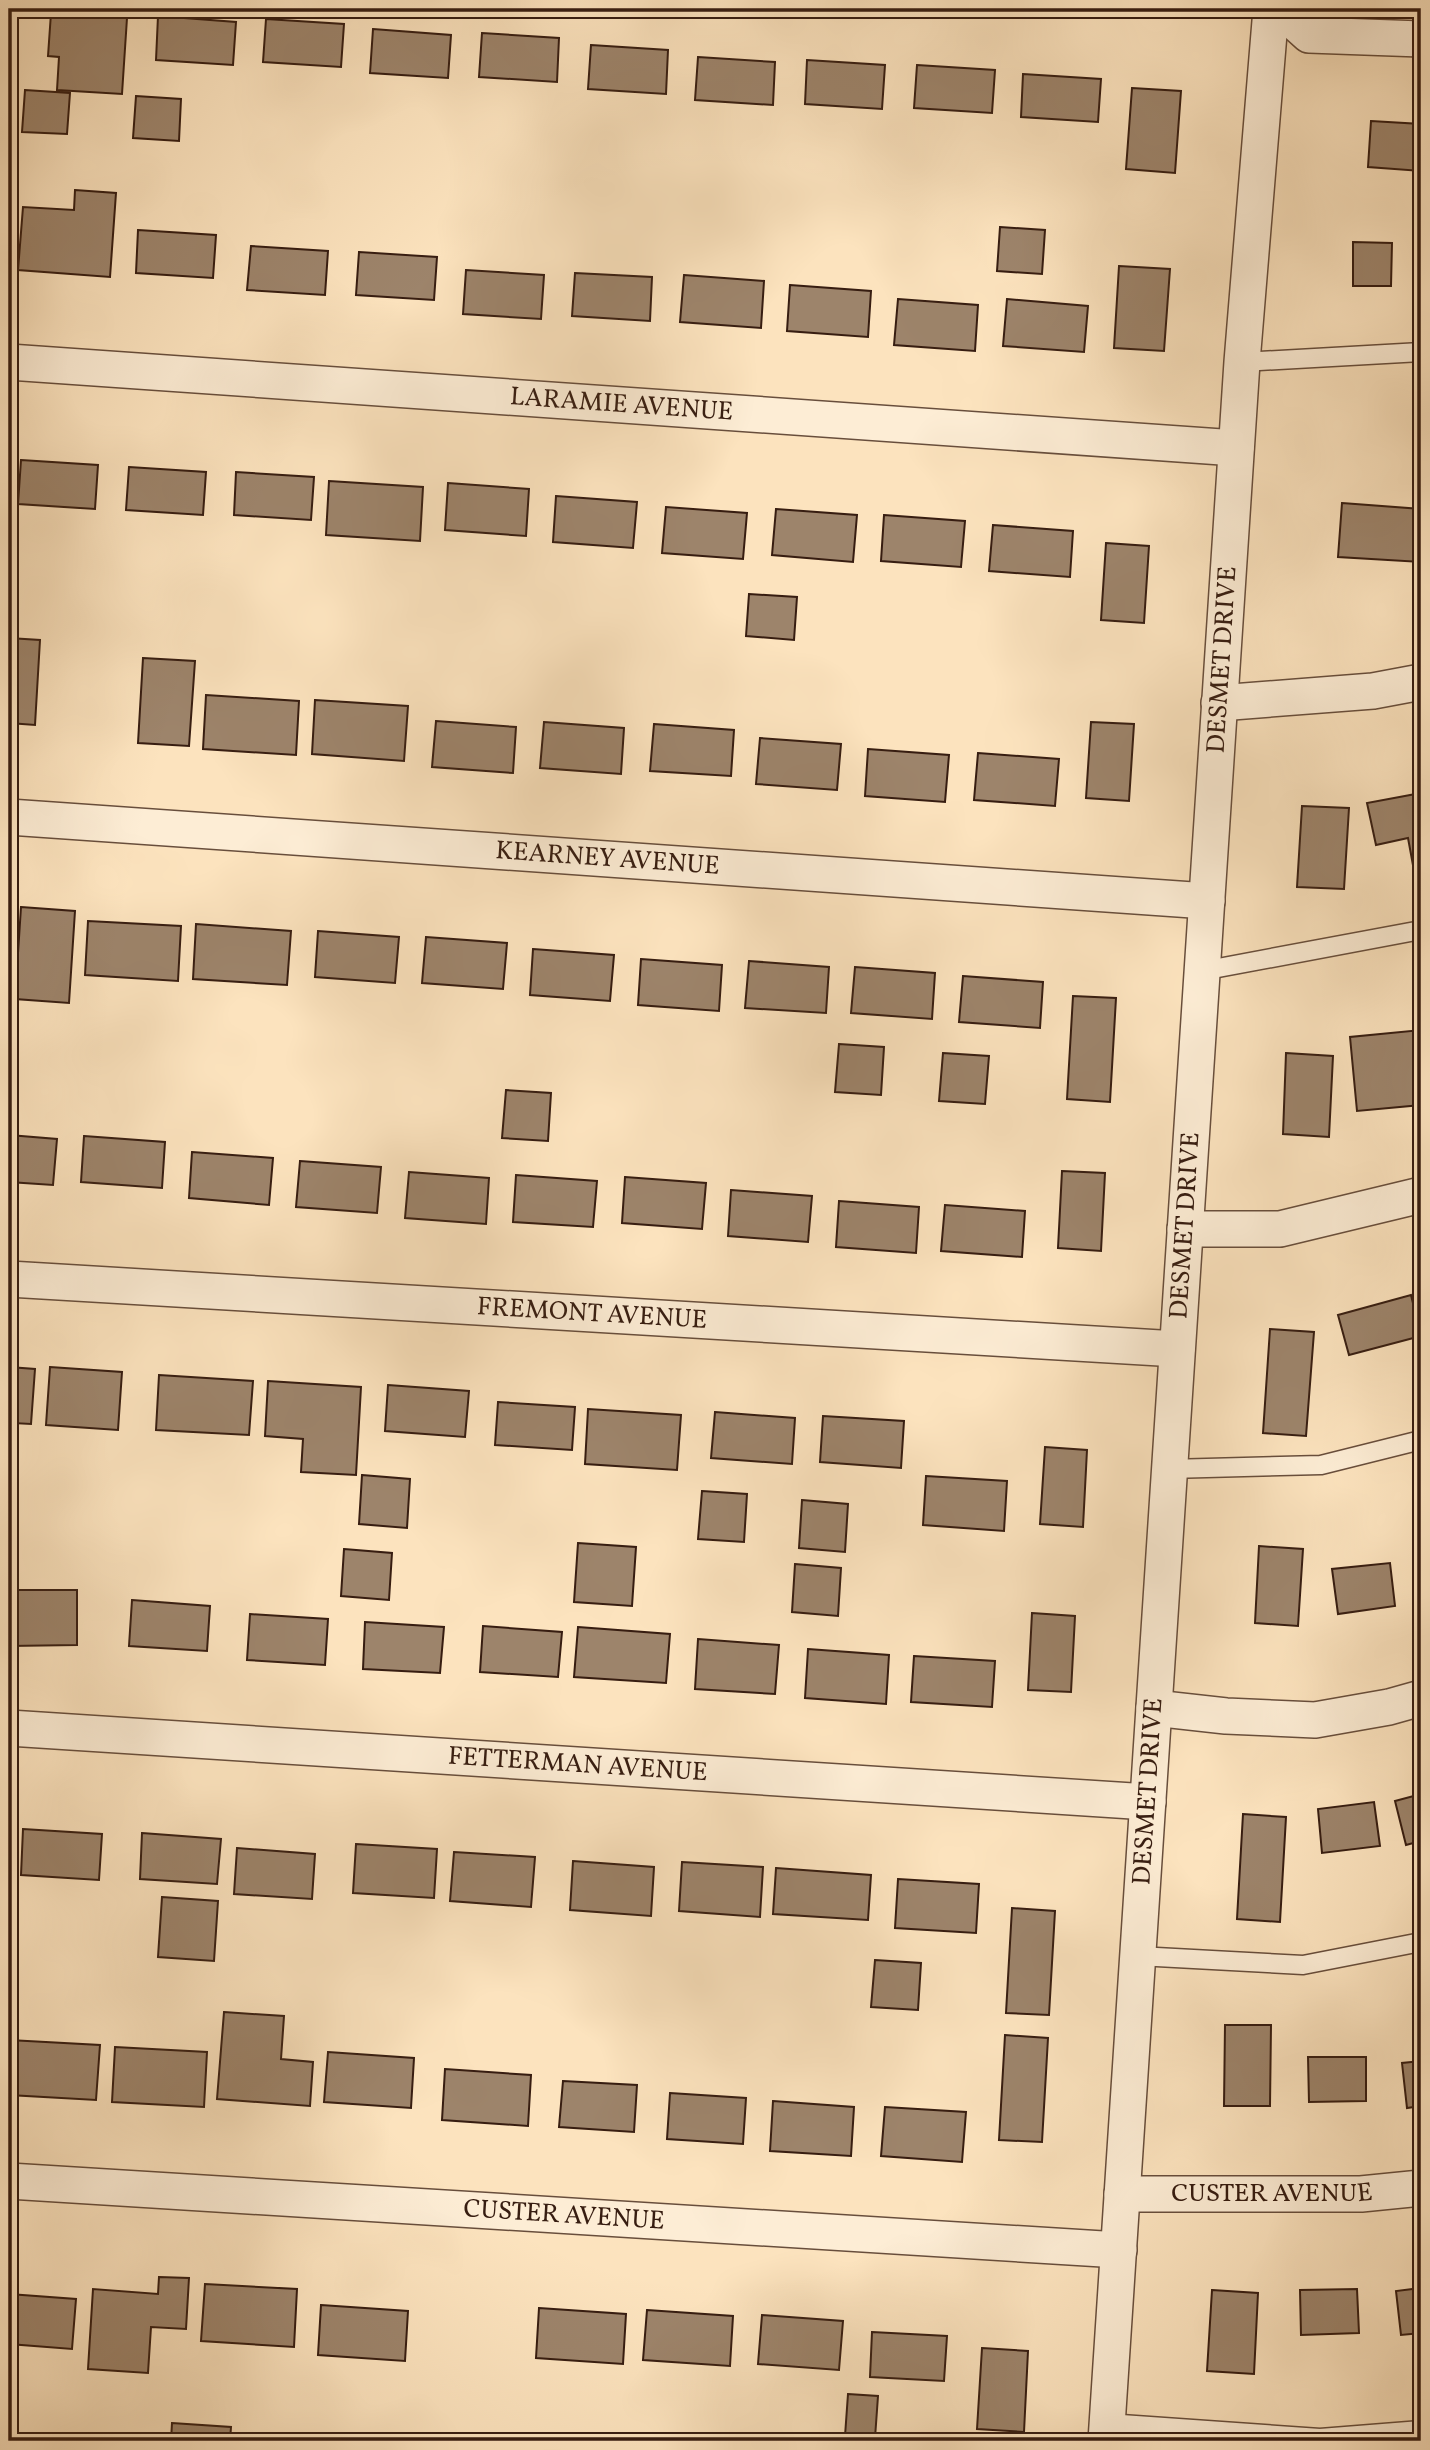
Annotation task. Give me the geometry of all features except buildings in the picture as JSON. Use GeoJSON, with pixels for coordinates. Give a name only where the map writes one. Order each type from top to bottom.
{"type":"FeatureCollection","features":[{"type":"Feature","properties":{"kind":"street","name":"DESMET DRIVE"},"geometry":{"type":"LineString","coordinates":[[1107,2432],[1241,362],[1271,9]]}},
{"type":"Feature","properties":{"kind":"street"},"geometry":{"type":"LineString","coordinates":[[1280,9],[1309,35],[1421,38]]}},
{"type":"Feature","properties":{"kind":"street","name":"LARAMIE AVENUE"},"geometry":{"type":"LineString","coordinates":[[9,362],[1236,448]]}},
{"type":"Feature","properties":{"kind":"street"},"geometry":{"type":"LineString","coordinates":[[1219,703],[1373,691],[1421,682]]}},
{"type":"Feature","properties":{"kind":"street","name":"KEARNEY AVENUE"},"geometry":{"type":"LineString","coordinates":[[9,817],[1206,901]]}},
{"type":"Feature","properties":{"kind":"street"},"geometry":{"type":"LineString","coordinates":[[1185,1229],[1280,1230],[1421,1195]]}},
{"type":"Feature","properties":{"kind":"street","name":"FREMONT AVENUE"},"geometry":{"type":"LineString","coordinates":[[9,1279],[1177,1349]]}},
{"type":"Feature","properties":{"kind":"street"},"geometry":{"type":"LineString","coordinates":[[1154,1708],[1226,1716],[1315,1720],[1389,1707],[1421,1698]]}},
{"type":"Feature","properties":{"kind":"street","name":"FETTERMAN AVENUE"},"geometry":{"type":"LineString","coordinates":[[9,1728],[1148,1802]]}},
{"type":"Feature","properties":{"kind":"street","name":"CUSTER AVENUE"},"geometry":{"type":"LineString","coordinates":[[9,2181],[1119,2250]]}},
{"type":"Feature","properties":{"kind":"street","name":"CUSTER AVENUE"},"geometry":{"type":"LineString","coordinates":[[1122,2194],[1361,2194],[1421,2188]]}},
{"type":"Feature","properties":{"kind":"lane"},"geometry":{"type":"LineString","coordinates":[[1241,362],[1421,352]]}},
{"type":"Feature","properties":{"kind":"lane"},"geometry":{"type":"LineString","coordinates":[[1202,971],[1421,930]]}},
{"type":"Feature","properties":{"kind":"lane"},"geometry":{"type":"LineString","coordinates":[[1169,1469],[1321,1465],[1421,1440]]}},
{"type":"Feature","properties":{"kind":"lane"},"geometry":{"type":"LineString","coordinates":[[1138,1956],[1303,1965],[1421,1942]]}},
{"type":"Feature","properties":{"kind":"lane"},"geometry":{"type":"LineString","coordinates":[[1107,2432],[1320,2438],[1421,2430]]}}]}
